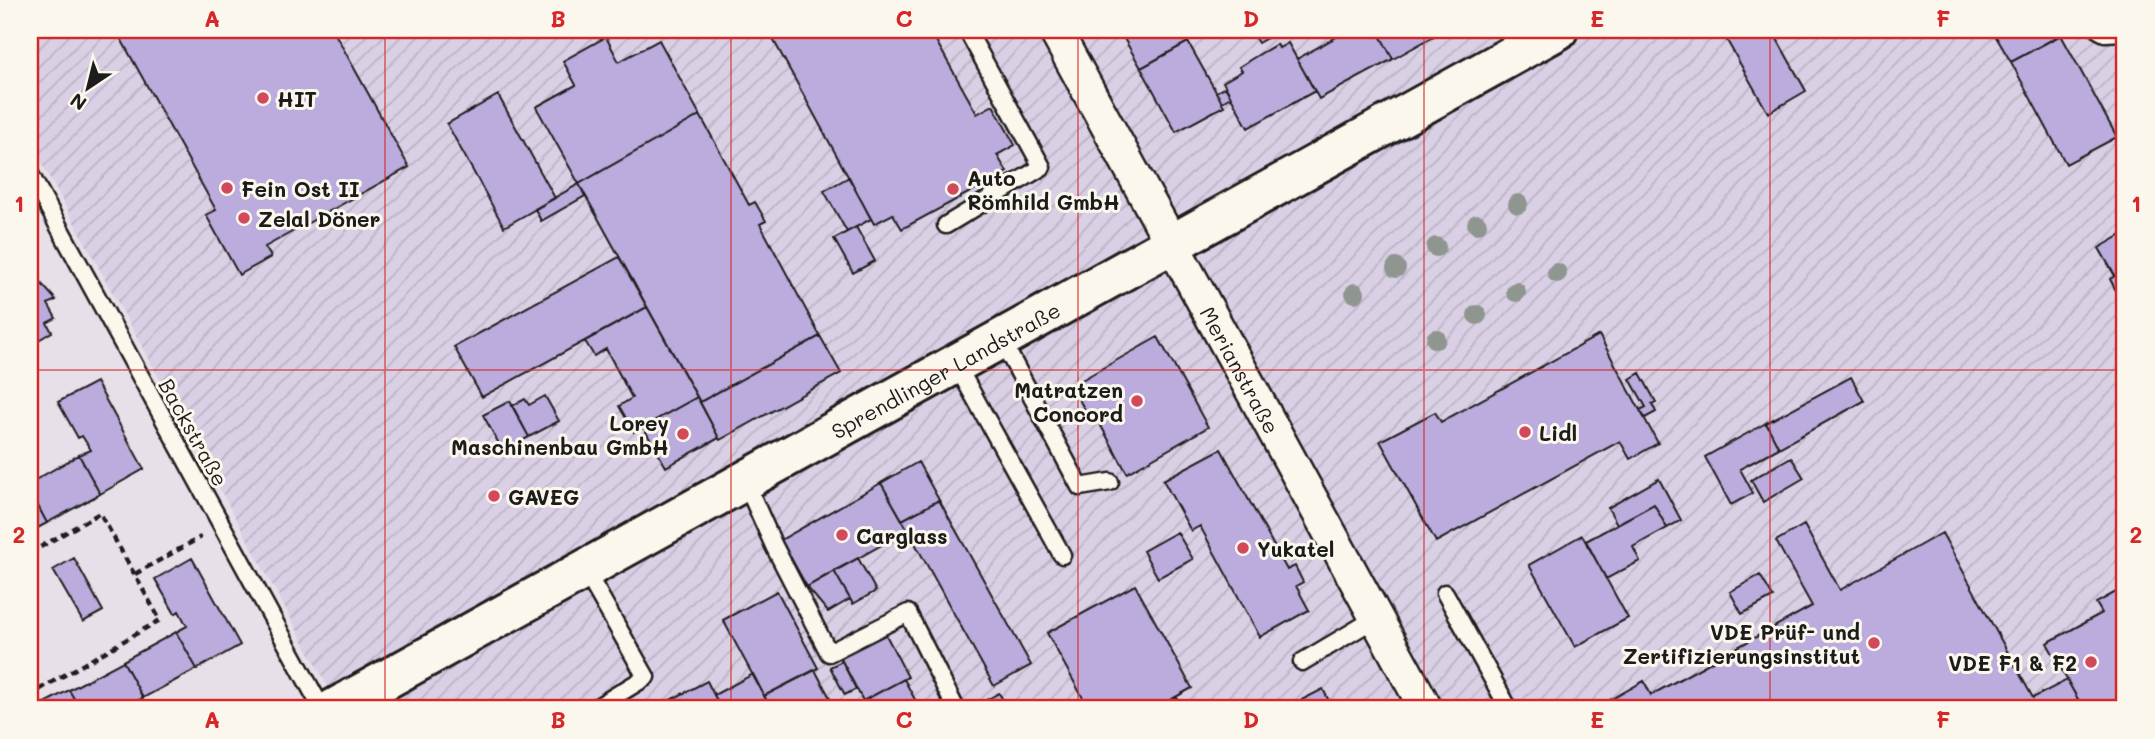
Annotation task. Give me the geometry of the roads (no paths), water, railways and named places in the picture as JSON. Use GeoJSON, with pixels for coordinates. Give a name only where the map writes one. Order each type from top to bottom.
{"type":"FeatureCollection","features":[{"type":"Feature","properties":{"kind":"main road","name":"Sprendlinger Landstraße"},"geometry":{"type":"LineString","coordinates":[[333,709],[1558,30]]}},
{"type":"Feature","properties":{"kind":"street","name":"Merianstraße"},"geometry":{"type":"LineString","coordinates":[[1055,30],[1426,709]]}},
{"type":"Feature","properties":{"kind":"lane"},"geometry":{"type":"LineString","coordinates":[[946,225],[1042,167],[967,30]]}},
{"type":"Feature","properties":{"kind":"lane"},"geometry":{"type":"LineString","coordinates":[[2099,30],[2105,33],[2125,33]]}},
{"type":"Feature","properties":{"kind":"lane","name":"Backstraße"},"geometry":{"type":"LineString","coordinates":[[30,174],[322,709]]}},
{"type":"Feature","properties":{"kind":"lane"},"geometry":{"type":"LineString","coordinates":[[1001,339],[1080,487],[1110,482]]}},
{"type":"Feature","properties":{"kind":"lane"},"geometry":{"type":"LineString","coordinates":[[956,364],[1062,555]]}},
{"type":"Feature","properties":{"kind":"lane"},"geometry":{"type":"LineString","coordinates":[[745,481],[774,546],[830,653],[908,612],[956,709]]}},
{"type":"Feature","properties":{"kind":"lane"},"geometry":{"type":"LineString","coordinates":[[584,570],[646,677],[594,709]]}},
{"type":"Feature","properties":{"kind":"lane"},"geometry":{"type":"LineString","coordinates":[[1445,593],[1509,709]]}},
{"type":"Feature","properties":{"kind":"lane"},"geometry":{"type":"LineString","coordinates":[[1302,662],[1376,618]]}},
{"type":"Feature","properties":{"kind":"place","name":"HIT"},"geometry":{"type":"Point","coordinates":[263,98]}},
{"type":"Feature","properties":{"kind":"place","name":"Fein Ost II"},"geometry":{"type":"Point","coordinates":[227,188]}},
{"type":"Feature","properties":{"kind":"place","name":"Auto Römhild GmbH"},"geometry":{"type":"Point","coordinates":[953,189]}},
{"type":"Feature","properties":{"kind":"place","name":"Zelal Döner"},"geometry":{"type":"Point","coordinates":[244,218]}},
{"type":"Feature","properties":{"kind":"place","name":"Matratzen Concord"},"geometry":{"type":"Point","coordinates":[1137,401]}},
{"type":"Feature","properties":{"kind":"place","name":"Lidl"},"geometry":{"type":"Point","coordinates":[1525,432]}},
{"type":"Feature","properties":{"kind":"place","name":"Lorey Maschinenbau GmbH"},"geometry":{"type":"Point","coordinates":[683,434]}},
{"type":"Feature","properties":{"kind":"place","name":"GAVEG"},"geometry":{"type":"Point","coordinates":[494,496]}},
{"type":"Feature","properties":{"kind":"place","name":"Carglass"},"geometry":{"type":"Point","coordinates":[842,535]}},
{"type":"Feature","properties":{"kind":"place","name":"Yukatel"},"geometry":{"type":"Point","coordinates":[1243,548]}},
{"type":"Feature","properties":{"kind":"place","name":"VDE Prüf- und Zertifizierungsinstitut"},"geometry":{"type":"Point","coordinates":[1874,643]}},
{"type":"Feature","properties":{"kind":"place","name":"VDE F1 & F2"},"geometry":{"type":"Point","coordinates":[2091,662]}}]}
